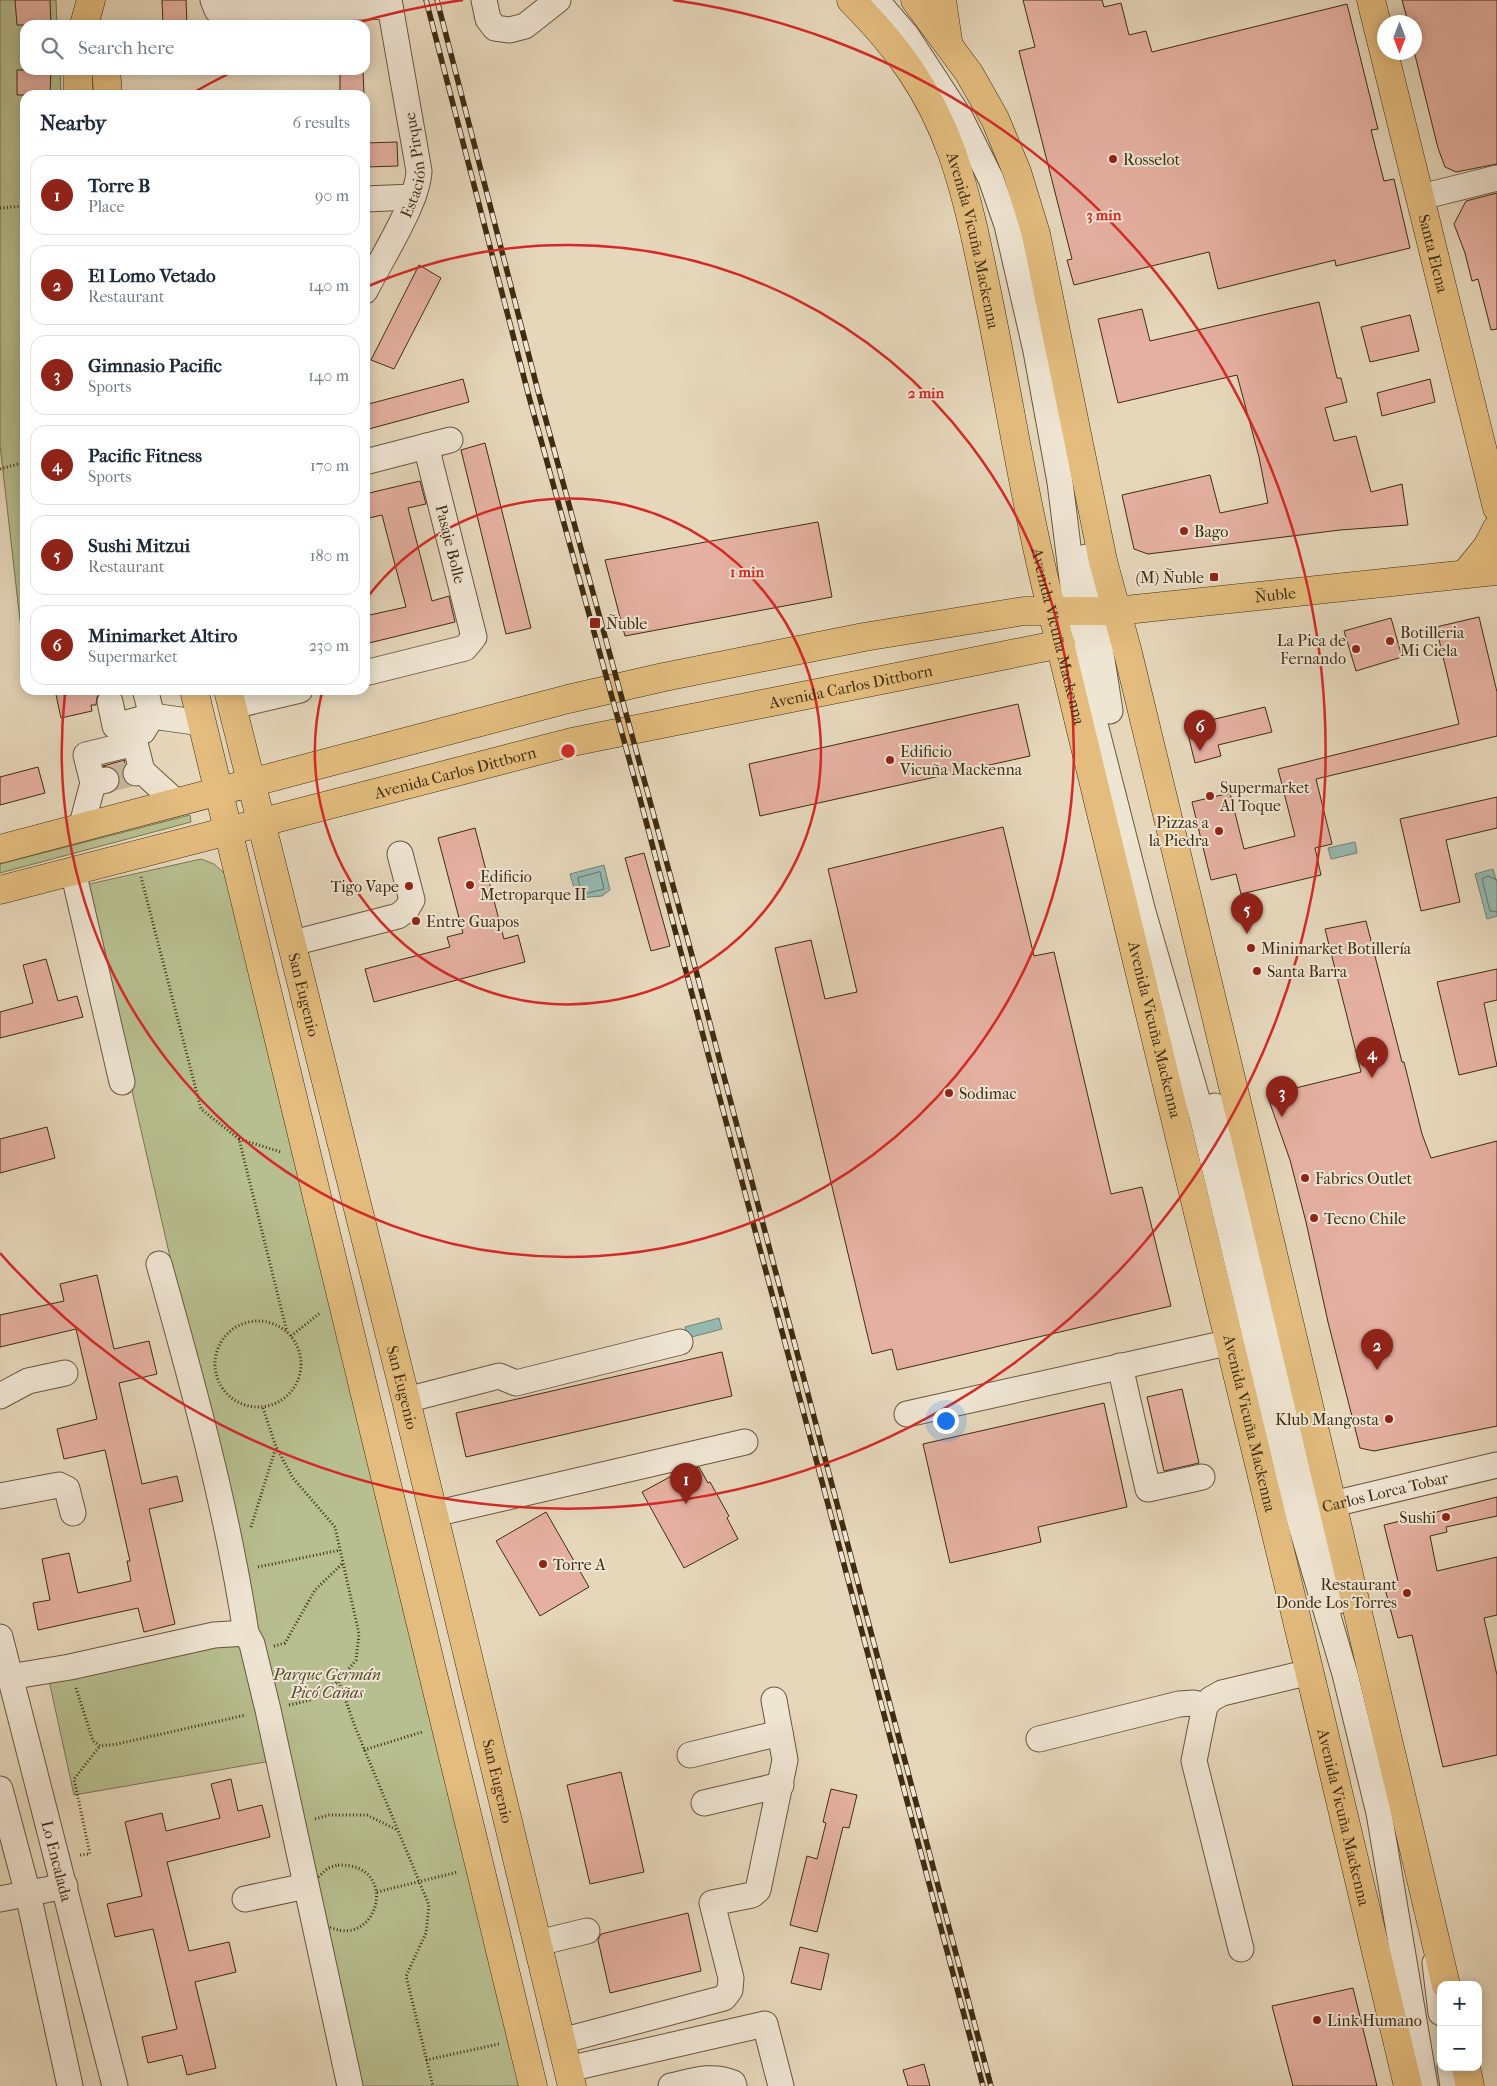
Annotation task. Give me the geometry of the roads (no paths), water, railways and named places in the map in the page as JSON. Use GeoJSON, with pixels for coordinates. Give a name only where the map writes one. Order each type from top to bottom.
{"type":"FeatureCollection","features":[{"type":"Feature","properties":{"kind":"main road"},"geometry":{"type":"LineString","coordinates":[[86,20],[92,0]]}},
{"type":"Feature","properties":{"kind":"main road"},"geometry":{"type":"LineString","coordinates":[[92,0],[97,20]]}},
{"type":"Feature","properties":{"kind":"main road","name":"Avenida Vicuña Mackenna"},"geometry":{"type":"LineString","coordinates":[[851,0],[892,43],[911,68],[942,128],[960,176],[980,257],[1085,610],[1304,1510],[1433,1932],[1445,1981]]}},
{"type":"Feature","properties":{"kind":"main road","name":"Avenida Vicuña Mackenna"},"geometry":{"type":"LineString","coordinates":[[915,0],[948,42],[969,73],[994,119],[1027,202],[1043,266],[1103,561],[1071,646],[1231,1342],[1304,1510],[1310,1672],[1408,2086]]}},
{"type":"Feature","properties":{"kind":"main road"},"geometry":{"type":"LineString","coordinates":[[942,0],[948,42]]}},
{"type":"Feature","properties":{"kind":"main road","name":"Santa Elena"},"geometry":{"type":"LineString","coordinates":[[1371,0],[1497,508]]}},
{"type":"Feature","properties":{"kind":"main road"},"geometry":{"type":"LineString","coordinates":[[78,75],[78,90]]}},
{"type":"Feature","properties":{"kind":"main road"},"geometry":{"type":"LineString","coordinates":[[106,75],[108,90]]}},
{"type":"Feature","properties":{"kind":"main road"},"geometry":{"type":"LineString","coordinates":[[1465,574],[1486,547],[1497,528]]}},
{"type":"Feature","properties":{"kind":"main road","name":"Ñuble"},"geometry":{"type":"LineString","coordinates":[[1085,610],[1497,571]]}},
{"type":"Feature","properties":{"kind":"main road"},"geometry":{"type":"LineString","coordinates":[[0,850],[568,699],[664,677],[864,637],[1024,611],[1085,610]]}},
{"type":"Feature","properties":{"kind":"main road","name":"Avenida Carlos Dittborn"},"geometry":{"type":"LineString","coordinates":[[0,890],[572,742],[929,668],[1071,646]]}},
{"type":"Feature","properties":{"kind":"main road"},"geometry":{"type":"LineString","coordinates":[[195,695],[220,790],[533,2086]]}},
{"type":"Feature","properties":{"kind":"main road","name":"San Eugenio"},"geometry":{"type":"LineString","coordinates":[[231,698],[406,1400],[570,2078]]}},
{"type":"Feature","properties":{"kind":"main road"},"geometry":{"type":"LineString","coordinates":[[442,1708],[463,1713],[474,1707],[478,1698]]}},
{"type":"Feature","properties":{"kind":"main road"},"geometry":{"type":"LineString","coordinates":[[457,1770],[462,1758],[472,1752],[484,1752],[493,1760]]}},
{"type":"Feature","properties":{"kind":"main road"},"geometry":{"type":"LineString","coordinates":[[1467,2071],[1470,2086]]}},
{"type":"Feature","properties":{"kind":"street"},"geometry":{"type":"LineString","coordinates":[[213,0],[214,6],[220,12],[274,5],[390,3]]}},
{"type":"Feature","properties":{"kind":"street"},"geometry":{"type":"LineString","coordinates":[[484,0],[488,19],[495,28],[510,30],[525,26],[558,0]]}},
{"type":"Feature","properties":{"kind":"street"},"geometry":{"type":"LineString","coordinates":[[876,0],[907,36],[943,89],[976,149],[1000,201],[1013,249],[1085,610],[1151,903],[1238,1179],[1304,1510],[1387,1807],[1437,2086]]}},
{"type":"Feature","properties":{"kind":"street"},"geometry":{"type":"LineString","coordinates":[[892,0],[934,52],[975,118],[991,149],[1013,206],[1054,393],[1085,610]]}},
{"type":"Feature","properties":{"kind":"street","name":"Estación Pirque"},"geometry":{"type":"LineString","coordinates":[[370,281],[413,198],[419,171],[390,3]]}},
{"type":"Feature","properties":{"kind":"street"},"geometry":{"type":"LineString","coordinates":[[1421,198],[1497,178]]}},
{"type":"Feature","properties":{"kind":"street"},"geometry":{"type":"LineString","coordinates":[[370,199],[413,198]]}},
{"type":"Feature","properties":{"kind":"street"},"geometry":{"type":"LineString","coordinates":[[370,461],[450,440]]}},
{"type":"Feature","properties":{"kind":"street","name":"Pasaje Bolle"},"geometry":{"type":"LineString","coordinates":[[370,673],[465,648],[472,642],[474,633],[426,446]]}},
{"type":"Feature","properties":{"kind":"street"},"geometry":{"type":"LineString","coordinates":[[1071,646],[1096,728],[1142,912],[1202,1116],[1345,1674],[1379,1813],[1425,2086]]}},
{"type":"Feature","properties":{"kind":"street"},"geometry":{"type":"LineString","coordinates":[[231,698],[257,695]]}},
{"type":"Feature","properties":{"kind":"street"},"geometry":{"type":"LineString","coordinates":[[149,705],[135,743],[139,772],[176,802]]}},
{"type":"Feature","properties":{"kind":"street"},"geometry":{"type":"LineString","coordinates":[[86,755],[113,714],[149,705],[202,723]]}},
{"type":"Feature","properties":{"kind":"street"},"geometry":{"type":"LineString","coordinates":[[86,755],[135,743]]}},
{"type":"Feature","properties":{"kind":"street"},"geometry":{"type":"LineString","coordinates":[[81,828],[99,781],[86,755]]}},
{"type":"Feature","properties":{"kind":"street"},"geometry":{"type":"LineString","coordinates":[[292,943],[398,916],[406,910],[412,900],[400,854]]}},
{"type":"Feature","properties":{"kind":"street"},"geometry":{"type":"LineString","coordinates":[[73,871],[122,1082]]}},
{"type":"Feature","properties":{"kind":"street"},"geometry":{"type":"LineString","coordinates":[[159,1264],[187,1366],[237,1572],[250,1642],[268,1710],[350,2086]]}},
{"type":"Feature","properties":{"kind":"street"},"geometry":{"type":"LineString","coordinates":[[406,1400],[499,1376],[516,1383],[680,1342]]}},
{"type":"Feature","properties":{"kind":"street"},"geometry":{"type":"LineString","coordinates":[[907,1414],[1231,1342]]}},
{"type":"Feature","properties":{"kind":"street"},"geometry":{"type":"LineString","coordinates":[[1120,1366],[1148,1489],[1202,1477]]}},
{"type":"Feature","properties":{"kind":"street"},"geometry":{"type":"LineString","coordinates":[[0,1396],[6,1395],[28,1381],[65,1373]]}},
{"type":"Feature","properties":{"kind":"street"},"geometry":{"type":"LineString","coordinates":[[434,1514],[746,1442]]}},
{"type":"Feature","properties":{"kind":"street","name":"Carlos Lorca Tobar"},"geometry":{"type":"LineString","coordinates":[[1304,1510],[1497,1465]]}},
{"type":"Feature","properties":{"kind":"street"},"geometry":{"type":"LineString","coordinates":[[0,1496],[59,1485],[67,1489],[73,1513]]}},
{"type":"Feature","properties":{"kind":"street"},"geometry":{"type":"LineString","coordinates":[[9,1677],[70,1667],[214,1635],[250,1642]]}},
{"type":"Feature","properties":{"kind":"street","name":"Lo Encalada"},"geometry":{"type":"LineString","coordinates":[[0,1637],[9,1677],[66,1886],[115,2086]]}},
{"type":"Feature","properties":{"kind":"street"},"geometry":{"type":"LineString","coordinates":[[1241,1949],[1194,1761],[1204,1706],[1211,1699],[1222,1693],[1310,1672]]}},
{"type":"Feature","properties":{"kind":"street"},"geometry":{"type":"LineString","coordinates":[[561,2041],[724,1998],[730,1990],[731,1978],[712,1903],[752,1895],[758,1890],[785,1760],[774,1700]]}},
{"type":"Feature","properties":{"kind":"street"},"geometry":{"type":"LineString","coordinates":[[1039,1739],[1179,1704],[1194,1703],[1204,1706]]}},
{"type":"Feature","properties":{"kind":"street"},"geometry":{"type":"LineString","coordinates":[[690,1755],[780,1734]]}},
{"type":"Feature","properties":{"kind":"street"},"geometry":{"type":"LineString","coordinates":[[704,1802],[781,1785]]}},
{"type":"Feature","properties":{"kind":"street"},"geometry":{"type":"LineString","coordinates":[[0,1789],[28,1894],[70,2086]]}},
{"type":"Feature","properties":{"kind":"street"},"geometry":{"type":"LineString","coordinates":[[0,1899],[66,1886]]}},
{"type":"Feature","properties":{"kind":"street"},"geometry":{"type":"LineString","coordinates":[[245,1898],[306,1886]]}},
{"type":"Feature","properties":{"kind":"street"},"geometry":{"type":"LineString","coordinates":[[538,1943],[587,1932]]}},
{"type":"Feature","properties":{"kind":"street"},"geometry":{"type":"LineString","coordinates":[[1433,1932],[1438,1981]]}},
{"type":"Feature","properties":{"kind":"street"},"geometry":{"type":"LineString","coordinates":[[570,2078],[765,2024],[781,2086]]}},
{"type":"Feature","properties":{"kind":"street"},"geometry":{"type":"LineString","coordinates":[[1451,2071],[1453,2086]]}},
{"type":"Feature","properties":{"kind":"street"},"geometry":{"type":"LineString","coordinates":[[671,2086],[706,2078],[720,2077],[733,2082],[734,2086]]}},
{"type":"Feature","properties":{"kind":"water"},"geometry":{"type":"Polygon","coordinates":[[[1355,842],[1357,853],[1331,859],[1328,848],[1355,842]]]}},
{"type":"Feature","properties":{"kind":"water"},"geometry":{"type":"Polygon","coordinates":[[[604,865],[610,890],[602,896],[577,898],[570,874],[604,865]]]}},
{"type":"Feature","properties":{"kind":"water"},"geometry":{"type":"Polygon","coordinates":[[[1493,869],[1497,883],[1497,916],[1487,919],[1475,874],[1493,869]]]}},
{"type":"Feature","properties":{"kind":"water"},"geometry":{"type":"Polygon","coordinates":[[[719,1318],[722,1329],[688,1338],[685,1327],[719,1318]]]}},
{"type":"Feature","properties":{"kind":"tunnel"},"geometry":{"type":"LineString","coordinates":[[106,780],[136,773]]}},
{"type":"Feature","properties":{"kind":"railway"},"geometry":{"type":"LineString","coordinates":[[426,0],[528,393],[639,795],[983,2086]]}},
{"type":"Feature","properties":{"kind":"railway"},"geometry":{"type":"LineString","coordinates":[[437,0],[538,391],[690,948],[991,2086]]}},
{"type":"Feature","properties":{"kind":"place","name":"Rosselot"},"geometry":{"type":"Point","coordinates":[1113,159]}},
{"type":"Feature","properties":{"kind":"place","name":"Bago"},"geometry":{"type":"Point","coordinates":[1184,531]}},
{"type":"Feature","properties":{"kind":"place","name":"(M) Ñuble"},"geometry":{"type":"Point","coordinates":[1214,577]}},
{"type":"Feature","properties":{"kind":"place","name":"Ñuble"},"geometry":{"type":"Point","coordinates":[595,623]}},
{"type":"Feature","properties":{"kind":"place","name":"Botilleria Mi Ciela"},"geometry":{"type":"Point","coordinates":[1390,641]}},
{"type":"Feature","properties":{"kind":"place","name":"La Pica de Fernando"},"geometry":{"type":"Point","coordinates":[1356,649]}},
{"type":"Feature","properties":{"kind":"place","name":"Minimarket Altiro"},"geometry":{"type":"Point","coordinates":[1200,751]}},
{"type":"Feature","properties":{"kind":"place","name":"Edificio Vicuña Mackenna"},"geometry":{"type":"Point","coordinates":[890,760]}},
{"type":"Feature","properties":{"kind":"place","name":"Supermarket Al Toque"},"geometry":{"type":"Point","coordinates":[1210,796]}},
{"type":"Feature","properties":{"kind":"place","name":"Pizzas a la Piedra"},"geometry":{"type":"Point","coordinates":[1219,831]}},
{"type":"Feature","properties":{"kind":"place","name":"Edificio Metroparque II"},"geometry":{"type":"Point","coordinates":[470,885]}},
{"type":"Feature","properties":{"kind":"place","name":"Tigo Vape"},"geometry":{"type":"Point","coordinates":[409,886]}},
{"type":"Feature","properties":{"kind":"place","name":"Entre Guapos"},"geometry":{"type":"Point","coordinates":[416,921]}},
{"type":"Feature","properties":{"kind":"place","name":"Sushi Mitzui"},"geometry":{"type":"Point","coordinates":[1247,934]}},
{"type":"Feature","properties":{"kind":"place","name":"Minimarket Botillería"},"geometry":{"type":"Point","coordinates":[1251,948]}},
{"type":"Feature","properties":{"kind":"place","name":"Santa Barra"},"geometry":{"type":"Point","coordinates":[1257,971]}},
{"type":"Feature","properties":{"kind":"place","name":"Pacific Fitness"},"geometry":{"type":"Point","coordinates":[1372,1078]}},
{"type":"Feature","properties":{"kind":"place","name":"Sodimac"},"geometry":{"type":"Point","coordinates":[949,1093]}},
{"type":"Feature","properties":{"kind":"place","name":"Gimnasio Pacific"},"geometry":{"type":"Point","coordinates":[1282,1117]}},
{"type":"Feature","properties":{"kind":"place","name":"Fabrics Outlet"},"geometry":{"type":"Point","coordinates":[1305,1178]}},
{"type":"Feature","properties":{"kind":"place","name":"Tecno Chile"},"geometry":{"type":"Point","coordinates":[1314,1218]}},
{"type":"Feature","properties":{"kind":"place","name":"El Lomo Vetado"},"geometry":{"type":"Point","coordinates":[1377,1370]}},
{"type":"Feature","properties":{"kind":"place","name":"Klub Mangosta"},"geometry":{"type":"Point","coordinates":[1389,1419]}},
{"type":"Feature","properties":{"kind":"place","name":"Torre B"},"geometry":{"type":"Point","coordinates":[686,1504]}},
{"type":"Feature","properties":{"kind":"place","name":"Sushi"},"geometry":{"type":"Point","coordinates":[1446,1517]}},
{"type":"Feature","properties":{"kind":"place","name":"Torre A"},"geometry":{"type":"Point","coordinates":[543,1564]}},
{"type":"Feature","properties":{"kind":"place","name":"Restaurant Donde Los Torres"},"geometry":{"type":"Point","coordinates":[1407,1593]}},
{"type":"Feature","properties":{"kind":"place","name":"Link Humano"},"geometry":{"type":"Point","coordinates":[1317,2020]}},
{"type":"Feature","properties":{"kind":"park label","name":"Parque Germán Picó Cañas"},"geometry":{"type":"Point","coordinates":[327,1683]}}]}
